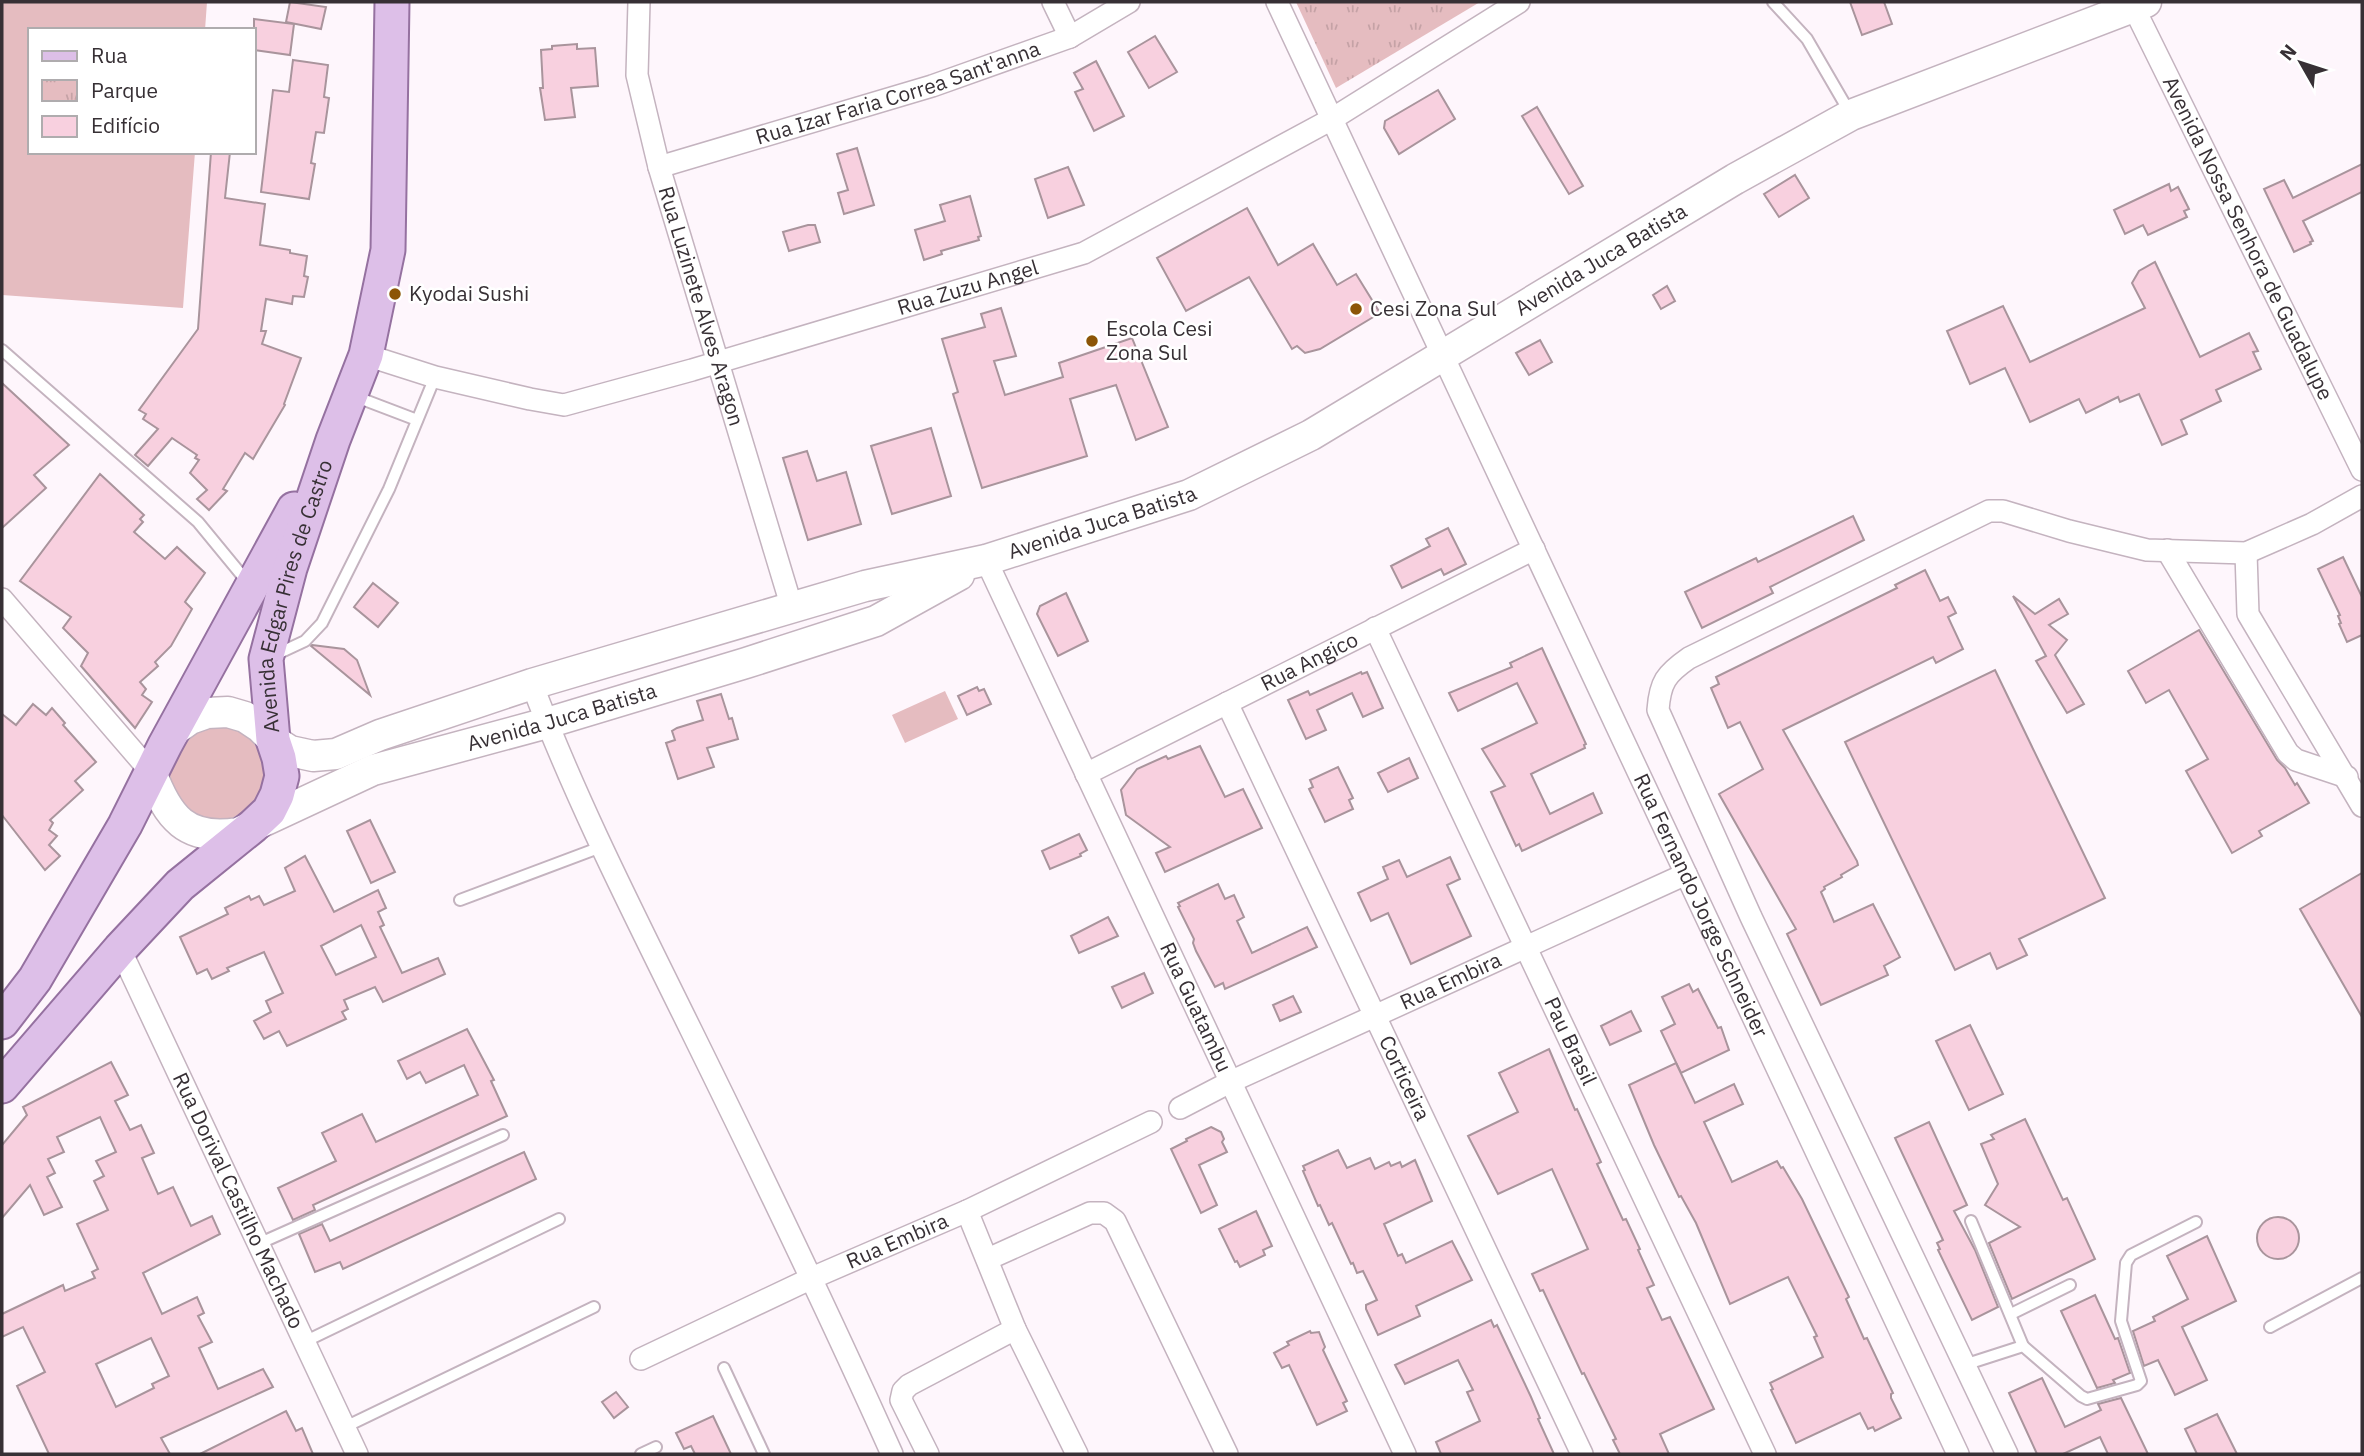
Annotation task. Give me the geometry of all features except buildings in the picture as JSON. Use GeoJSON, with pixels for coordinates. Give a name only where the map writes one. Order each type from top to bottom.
{"type":"FeatureCollection","features":[{"type":"Feature","properties":{"kind":"main road","name":"Avenida Edgar Pires de Castro"},"geometry":{"type":"LineString","coordinates":[[253,826],[269,811],[282,776],[273,740],[266,659],[290,568],[366,355],[388,250],[392,2]]}},
{"type":"Feature","properties":{"kind":"main road","name":"Avenida Juca Batista"},"geometry":{"type":"LineString","coordinates":[[273,740],[290,751],[313,756],[336,754],[380,735],[532,684],[865,586],[986,560],[1189,495],[1311,435],[1735,179],[1851,116],[2139,4]]}},
{"type":"Feature","properties":{"kind":"main road","name":"Avenida Edgar Pires de Castro"},"geometry":{"type":"LineString","coordinates":[[158,758],[334,440]]}},
{"type":"Feature","properties":{"kind":"main road","name":"Avenida Juca Batista"},"geometry":{"type":"LineString","coordinates":[[158,758],[161,798],[171,814],[185,827],[202,834],[221,836],[238,833],[373,770],[547,723],[876,621],[986,560]]}},
{"type":"Feature","properties":{"kind":"main road"},"geometry":{"type":"LineString","coordinates":[[865,586],[877,588],[885,596],[884,613],[876,621]]}},
{"type":"Feature","properties":{"kind":"main road"},"geometry":{"type":"LineString","coordinates":[[2,1022],[35,979],[125,825],[158,758],[176,729],[190,719],[207,713],[228,712],[245,717],[273,740]]}},
{"type":"Feature","properties":{"kind":"main road","name":"Avenida Juca Batista"},"geometry":{"type":"LineString","coordinates":[[2,1086],[120,948],[180,885],[253,826]]}},
{"type":"Feature","properties":{"kind":"street","name":"Rua Luzinete Alves Aragon"},"geometry":{"type":"LineString","coordinates":[[639,2],[636,75],[659,167],[792,608]]}},
{"type":"Feature","properties":{"kind":"street"},"geometry":{"type":"LineString","coordinates":[[1053,2],[1070,37]]}},
{"type":"Feature","properties":{"kind":"street","name":"Rua Izar Faria Correa Sant'anna"},"geometry":{"type":"LineString","coordinates":[[659,167],[932,86],[1070,37],[1129,2]]}},
{"type":"Feature","properties":{"kind":"street","name":"Rua Fernando Jorge Schneider"},"geometry":{"type":"LineString","coordinates":[[1277,2],[1958,1454]]}},
{"type":"Feature","properties":{"kind":"street","name":"Rua Zuzu Angel"},"geometry":{"type":"LineString","coordinates":[[366,355],[435,377],[564,405],[717,363],[1084,253],[1332,119],[1519,2]]}},
{"type":"Feature","properties":{"kind":"street","name":"Avenida Nossa Senhora de Guadalupe"},"geometry":{"type":"LineString","coordinates":[[2139,4],[2362,470]]}},
{"type":"Feature","properties":{"kind":"street"},"geometry":{"type":"LineString","coordinates":[[2007,1454],[1751,916],[1658,710],[1660,688],[1670,671],[1689,658],[1989,511],[2003,511],[2147,550],[2246,553],[2312,524],[2362,496]]}},
{"type":"Feature","properties":{"kind":"street","name":"Rua Angico"},"geometry":{"type":"LineString","coordinates":[[1086,774],[1534,549]]}},
{"type":"Feature","properties":{"kind":"street"},"geometry":{"type":"LineString","coordinates":[[2167,550],[2288,753],[2296,760],[2347,777]]}},
{"type":"Feature","properties":{"kind":"street"},"geometry":{"type":"LineString","coordinates":[[2246,553],[2248,614],[2362,806]]}},
{"type":"Feature","properties":{"kind":"street","name":"Rua Guatambu"},"geometry":{"type":"LineString","coordinates":[[986,560],[1405,1454]]}},
{"type":"Feature","properties":{"kind":"street"},"geometry":{"type":"LineString","coordinates":[[2,599],[158,758]]}},
{"type":"Feature","properties":{"kind":"street","name":"Pau Brasil"},"geometry":{"type":"LineString","coordinates":[[1375,628],[1765,1454]]}},
{"type":"Feature","properties":{"kind":"street"},"geometry":{"type":"LineString","coordinates":[[532,684],[601,847],[812,1278],[892,1454]]}},
{"type":"Feature","properties":{"kind":"street","name":"Corticeira"},"geometry":{"type":"LineString","coordinates":[[1227,703],[1582,1454]]}},
{"type":"Feature","properties":{"kind":"street","name":"Rua Embira"},"geometry":{"type":"LineString","coordinates":[[1180,1108],[1230,1082],[1686,874]]}},
{"type":"Feature","properties":{"kind":"street","name":"Rua Dorival Castilho Machado"},"geometry":{"type":"LineString","coordinates":[[120,948],[357,1454]]}},
{"type":"Feature","properties":{"kind":"street","name":"Rua Embira"},"geometry":{"type":"LineString","coordinates":[[641,1359],[812,1278],[967,1211],[1151,1122]]}},
{"type":"Feature","properties":{"kind":"street"},"geometry":{"type":"LineString","coordinates":[[967,1211],[1015,1329],[1077,1454]]}},
{"type":"Feature","properties":{"kind":"street"},"geometry":{"type":"LineString","coordinates":[[988,1259],[1090,1213],[1104,1213],[1115,1221],[1227,1454]]}},
{"type":"Feature","properties":{"kind":"street"},"geometry":{"type":"LineString","coordinates":[[928,1454],[901,1399],[903,1391],[909,1385],[1015,1329]]}},
{"type":"Feature","properties":{"kind":"lane"},"geometry":{"type":"LineString","coordinates":[[1773,2],[1807,39],[1851,116]]}},
{"type":"Feature","properties":{"kind":"lane"},"geometry":{"type":"LineString","coordinates":[[2,349],[198,522],[251,586]]}},
{"type":"Feature","properties":{"kind":"lane"},"geometry":{"type":"LineString","coordinates":[[266,659],[306,641],[322,623],[389,489],[435,377]]}},
{"type":"Feature","properties":{"kind":"lane"},"geometry":{"type":"LineString","coordinates":[[352,395],[417,420]]}},
{"type":"Feature","properties":{"kind":"lane"},"geometry":{"type":"LineString","coordinates":[[460,900],[601,847]]}},
{"type":"Feature","properties":{"kind":"lane"},"geometry":{"type":"LineString","coordinates":[[258,1244],[503,1135]]}},
{"type":"Feature","properties":{"kind":"lane"},"geometry":{"type":"LineString","coordinates":[[304,1342],[559,1219]]}},
{"type":"Feature","properties":{"kind":"lane"},"geometry":{"type":"LineString","coordinates":[[1971,1221],[2023,1346],[2081,1396],[2087,1398],[2137,1385],[2141,1381],[2121,1321],[2126,1263],[2131,1255],[2196,1222]]}},
{"type":"Feature","properties":{"kind":"lane"},"geometry":{"type":"LineString","coordinates":[[2270,1327],[2362,1278]]}},
{"type":"Feature","properties":{"kind":"lane"},"geometry":{"type":"LineString","coordinates":[[2011,1314],[2070,1285]]}},
{"type":"Feature","properties":{"kind":"lane"},"geometry":{"type":"LineString","coordinates":[[345,1427],[594,1307]]}},
{"type":"Feature","properties":{"kind":"lane"},"geometry":{"type":"LineString","coordinates":[[1964,1365],[2023,1346]]}},
{"type":"Feature","properties":{"kind":"lane"},"geometry":{"type":"LineString","coordinates":[[724,1368],[764,1454]]}},
{"type":"Feature","properties":{"kind":"lane"},"geometry":{"type":"LineString","coordinates":[[641,1454],[656,1447]]}},
{"type":"Feature","properties":{"kind":"green space"},"geometry":{"type":"Polygon","coordinates":[[[2,2],[207,2],[205,28],[28,28],[28,154],[195,154],[183,308],[2,295],[2,2]]]}},
{"type":"Feature","properties":{"kind":"green space"},"geometry":{"type":"Polygon","coordinates":[[[1296,2],[1480,2],[1336,88],[1296,2]]]}},
{"type":"Feature","properties":{"kind":"green space"},"geometry":{"type":"Polygon","coordinates":[[[945,691],[958,719],[905,743],[892,715],[945,691]]]}},
{"type":"Feature","properties":{"kind":"green space"},"geometry":{"type":"Polygon","coordinates":[[[218,726],[236,730],[252,740],[262,756],[266,774],[262,792],[252,808],[236,818],[218,822],[200,818],[184,808],[174,792],[170,774],[174,756],[184,740],[200,730],[218,726]]]}},
{"type":"Feature","properties":{"kind":"place","name":"Kyodai Sushi"},"geometry":{"type":"Point","coordinates":[395,294]}},
{"type":"Feature","properties":{"kind":"place","name":"Cesi Zona Sul"},"geometry":{"type":"Point","coordinates":[1356,309]}},
{"type":"Feature","properties":{"kind":"place","name":"Escola Cesi Zona Sul"},"geometry":{"type":"Point","coordinates":[1092,341]}}]}
